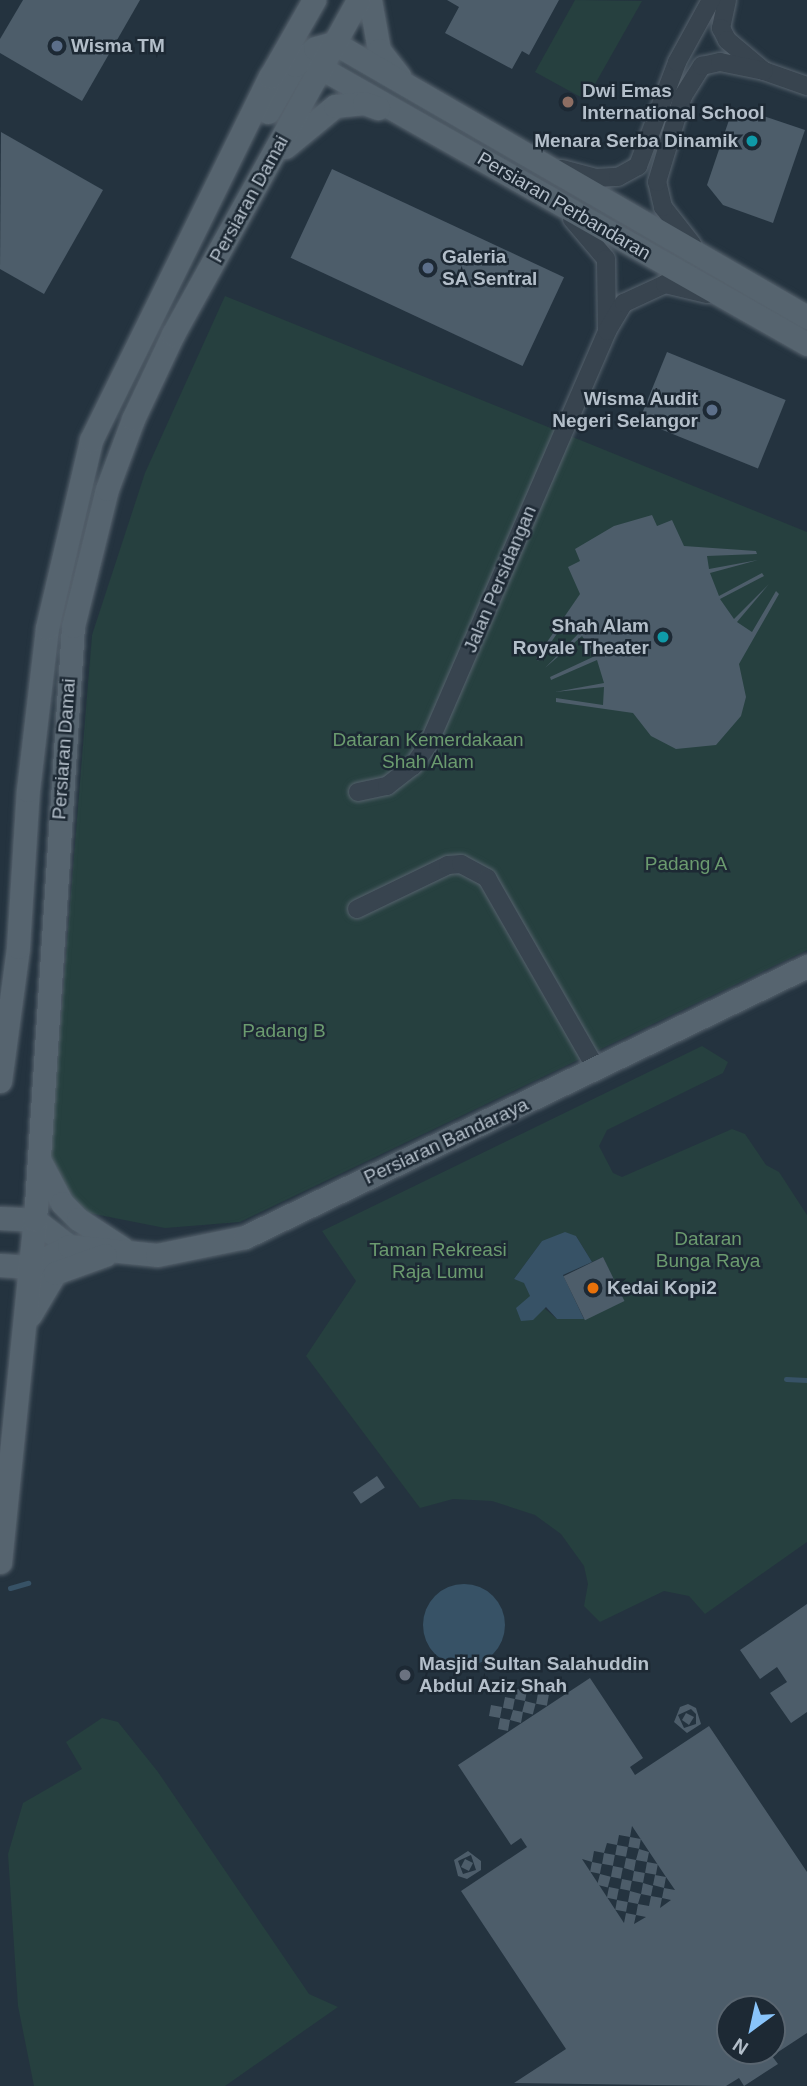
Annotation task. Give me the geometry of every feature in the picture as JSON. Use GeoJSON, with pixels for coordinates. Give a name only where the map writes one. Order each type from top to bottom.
{"type":"FeatureCollection","features":[{"type":"Feature","properties":{"kind":"main road","name":"Persiaran Damai"},"geometry":{"type":"LineString","coordinates":[[0,1081],[18,947],[28,790],[58,568],[92,440],[239,141],[314,0]]}},
{"type":"Feature","properties":{"kind":"main road"},"geometry":{"type":"LineString","coordinates":[[239,141],[262,123],[295,65],[323,53],[317,26],[330,0]]}},
{"type":"Feature","properties":{"kind":"main road","name":"Persiaran Damai"},"geometry":{"type":"LineString","coordinates":[[0,1562],[35,1220],[74,626],[107,489],[132,419],[173,334],[272,158],[323,53],[358,0]]}},
{"type":"Feature","properties":{"kind":"main road"},"geometry":{"type":"LineString","coordinates":[[370,0],[379,50],[411,90]]}},
{"type":"Feature","properties":{"kind":"main road","name":"Persiaran Perbandaran"},"geometry":{"type":"LineString","coordinates":[[323,53],[411,90],[807,317]]}},
{"type":"Feature","properties":{"kind":"main road","name":"Persiaran Perbandaran"},"geometry":{"type":"LineString","coordinates":[[323,53],[419,125],[528,184],[807,344]]}},
{"type":"Feature","properties":{"kind":"main road"},"geometry":{"type":"LineString","coordinates":[[272,158],[317,117],[347,103],[364,103],[419,125]]}},
{"type":"Feature","properties":{"kind":"main road","name":"Persiaran Bandaraya"},"geometry":{"type":"LineString","coordinates":[[69,1246],[157,1255],[245,1237],[597,1070],[807,966]]}},
{"type":"Feature","properties":{"kind":"main road"},"geometry":{"type":"LineString","coordinates":[[39,1156],[62,1203],[78,1219],[125,1250]]}},
{"type":"Feature","properties":{"kind":"main road"},"geometry":{"type":"LineString","coordinates":[[0,1218],[35,1220],[69,1246],[30,1267],[0,1265]]}},
{"type":"Feature","properties":{"kind":"main road"},"geometry":{"type":"LineString","coordinates":[[22,1335],[55,1273],[69,1265],[125,1250]]}},
{"type":"Feature","properties":{"kind":"street"},"geometry":{"type":"LineString","coordinates":[[539,163],[596,178],[618,177],[638,166],[677,62],[711,0]]}},
{"type":"Feature","properties":{"kind":"street"},"geometry":{"type":"LineString","coordinates":[[727,0],[720,28],[727,40],[764,71]]}},
{"type":"Feature","properties":{"kind":"street"},"geometry":{"type":"LineString","coordinates":[[708,260],[675,227],[663,207],[659,167],[683,96],[702,66],[720,62],[764,71],[807,86]]}},
{"type":"Feature","properties":{"kind":"street","name":"Jalan Persidangan"},"geometry":{"type":"LineString","coordinates":[[528,184],[584,229],[606,259],[610,291],[607,331]]}},
{"type":"Feature","properties":{"kind":"street","name":"Jalan Persidangan"},"geometry":{"type":"LineString","coordinates":[[358,792],[387,786],[413,766],[429,743],[607,331],[624,303],[665,284],[734,304]]}},
{"type":"Feature","properties":{"kind":"street"},"geometry":{"type":"LineString","coordinates":[[357,909],[448,865],[461,864],[487,878],[597,1070]]}},
{"type":"Feature","properties":{"kind":"green space"},"geometry":{"type":"Polygon","coordinates":[[[575,0],[642,1],[586,100],[535,72],[575,0]]]}},
{"type":"Feature","properties":{"kind":"green space","name":"Dataran Kemerdakaan Shah Alam"},"geometry":{"type":"Polygon","coordinates":[[[225,296],[807,532],[807,950],[240,1222],[165,1228],[89,1213],[48,1176],[92,635],[145,473],[225,296]]]}},
{"type":"Feature","properties":{"kind":"green space"},"geometry":{"type":"Polygon","coordinates":[[[702,1046],[728,1062],[723,1073],[607,1130],[599,1146],[613,1173],[622,1177],[732,1129],[745,1134],[766,1165],[779,1172],[807,1215],[807,1542],[705,1614],[689,1596],[664,1591],[600,1622],[584,1606],[588,1584],[584,1566],[561,1534],[535,1515],[492,1501],[453,1499],[420,1508],[306,1356],[356,1281],[322,1231],[702,1046]],[[576,1236],[542,1241],[514,1279],[524,1282],[531,1297],[557,1319],[584,1319],[623,1301],[603,1257],[592,1262],[576,1236]]]}},
{"type":"Feature","properties":{"kind":"green space"},"geometry":{"type":"Polygon","coordinates":[[[102,1718],[118,1722],[158,1772],[309,1994],[338,2007],[225,2086],[34,2086],[18,2006],[8,1854],[23,1803],[82,1769],[66,1742],[102,1718]]]}},
{"type":"Feature","properties":{"kind":"water"},"geometry":{"type":"Polygon","coordinates":[[[565,1232],[576,1236],[592,1262],[563,1275],[584,1319],[557,1319],[546,1307],[533,1320],[521,1321],[516,1308],[530,1296],[524,1283],[514,1279],[542,1241],[565,1232]]]}},
{"type":"Feature","properties":{"kind":"water"},"geometry":{"type":"Polygon","coordinates":[[[464,1584],[480,1587],[493,1596],[502,1609],[505,1625],[502,1641],[493,1654],[480,1663],[464,1666],[448,1663],[435,1654],[426,1641],[423,1625],[426,1609],[435,1596],[448,1587],[464,1584]]]}},
{"type":"Feature","properties":{"kind":"building","name":"Wisma TM"},"geometry":{"type":"Polygon","coordinates":[[[23,0],[140,0],[82,101],[0,53],[0,39],[23,0]]]}},
{"type":"Feature","properties":{"kind":"building"},"geometry":{"type":"Polygon","coordinates":[[[447,0],[559,0],[529,55],[522,51],[512,69],[445,33],[459,7],[447,0]]]}},
{"type":"Feature","properties":{"kind":"building"},"geometry":{"type":"Polygon","coordinates":[[[746,110],[805,130],[773,223],[723,205],[707,185],[730,117],[746,110]]]}},
{"type":"Feature","properties":{"kind":"building"},"geometry":{"type":"Polygon","coordinates":[[[1,132],[103,190],[44,294],[0,269],[1,132]]]}},
{"type":"Feature","properties":{"kind":"building","name":"Galeria SA Sentral"},"geometry":{"type":"Polygon","coordinates":[[[332,169],[564,277],[523,366],[291,258],[332,169]]]}},
{"type":"Feature","properties":{"kind":"building","name":"Wisma Audit Negeri Selangor"},"geometry":{"type":"Polygon","coordinates":[[[667,352],[786,400],[758,469],[639,421],[667,352]]]}},
{"type":"Feature","properties":{"kind":"building"},"geometry":{"type":"Polygon","coordinates":[[[652,515],[657,526],[672,520],[684,546],[756,551],[757,554],[707,556],[709,569],[758,560],[710,573],[719,596],[762,573],[764,576],[720,599],[734,619],[769,584],[737,622],[752,632],[776,591],[779,594],[739,664],[746,697],[741,716],[716,745],[676,749],[651,736],[633,713],[556,702],[556,698],[603,705],[604,687],[555,692],[604,683],[597,660],[551,680],[550,677],[595,656],[582,636],[545,668],[579,633],[563,625],[538,661],[536,658],[580,594],[568,567],[580,561],[575,549],[614,526],[652,515]]]}},
{"type":"Feature","properties":{"kind":"building","name":"Kedai Kopi2"},"geometry":{"type":"Polygon","coordinates":[[[603,1257],[624,1301],[585,1320],[563,1276],[603,1257]]]}},
{"type":"Feature","properties":{"kind":"building"},"geometry":{"type":"Polygon","coordinates":[[[377,1476],[385,1488],[361,1504],[353,1492],[377,1476]]]}},
{"type":"Feature","properties":{"kind":"building"},"geometry":{"type":"Polygon","coordinates":[[[807,1604],[807,1712],[791,1723],[770,1693],[787,1682],[777,1667],[760,1679],[740,1650],[807,1604]]]}},
{"type":"Feature","properties":{"kind":"building"},"geometry":{"type":"Polygon","coordinates":[[[590,1678],[643,1758],[630,1767],[635,1775],[709,1726],[807,1872],[807,2033],[786,2047],[786,1995],[716,1995],[716,2065],[776,2065],[744,2086],[739,2078],[726,2086],[514,2083],[566,2049],[461,1891],[527,1847],[521,1838],[511,1845],[458,1765],[590,1678]],[[632,1826],[630,1837],[619,1835],[617,1845],[607,1843],[604,1853],[594,1851],[592,1862],[582,1859],[624,1923],[626,1913],[636,1915],[638,1904],[649,1906],[651,1896],[662,1898],[664,1888],[675,1890],[632,1826]],[[662,1898],[660,1908],[671,1900],[662,1898]],[[636,1915],[634,1924],[646,1917],[636,1915]]]}},
{"type":"Feature","properties":{"kind":"building"},"geometry":{"type":"Polygon","coordinates":[[[529,1681],[540,1683],[538,1693],[527,1691],[529,1681]]]}},
{"type":"Feature","properties":{"kind":"building"},"geometry":{"type":"Polygon","coordinates":[[[517,1689],[527,1691],[525,1701],[515,1699],[517,1689]]]}},
{"type":"Feature","properties":{"kind":"building"},"geometry":{"type":"Polygon","coordinates":[[[538,1693],[549,1695],[547,1706],[536,1704],[538,1693]]]}},
{"type":"Feature","properties":{"kind":"building"},"geometry":{"type":"Polygon","coordinates":[[[505,1697],[515,1699],[513,1710],[503,1708],[505,1697]]]}},
{"type":"Feature","properties":{"kind":"building"},"geometry":{"type":"Polygon","coordinates":[[[525,1701],[536,1704],[533,1714],[522,1712],[525,1701]]]}},
{"type":"Feature","properties":{"kind":"building"},"geometry":{"type":"Polygon","coordinates":[[[688,1704],[696,1708],[701,1724],[687,1733],[674,1722],[680,1707],[688,1704]],[[691,1709],[678,1715],[684,1728],[696,1724],[696,1714],[691,1709]]]}},
{"type":"Feature","properties":{"kind":"building"},"geometry":{"type":"Polygon","coordinates":[[[491,1705],[502,1707],[500,1718],[489,1716],[491,1705]]]}},
{"type":"Feature","properties":{"kind":"building"},"geometry":{"type":"Polygon","coordinates":[[[513,1710],[523,1712],[521,1723],[510,1720],[513,1710]]]}},
{"type":"Feature","properties":{"kind":"building"},"geometry":{"type":"Polygon","coordinates":[[[686,1713],[694,1717],[689,1725],[682,1720],[686,1713]]]}},
{"type":"Feature","properties":{"kind":"building"},"geometry":{"type":"Polygon","coordinates":[[[500,1718],[510,1720],[508,1731],[498,1729],[500,1718]]]}},
{"type":"Feature","properties":{"kind":"building"},"geometry":{"type":"Polygon","coordinates":[[[630,1837],[641,1839],[639,1849],[628,1847],[630,1837]]]}},
{"type":"Feature","properties":{"kind":"building"},"geometry":{"type":"Polygon","coordinates":[[[617,1845],[628,1847],[626,1857],[615,1855],[617,1845]]]}},
{"type":"Feature","properties":{"kind":"building"},"geometry":{"type":"Polygon","coordinates":[[[639,1849],[649,1852],[647,1862],[636,1860],[639,1849]]]}},
{"type":"Feature","properties":{"kind":"building"},"geometry":{"type":"Polygon","coordinates":[[[468,1851],[481,1861],[481,1870],[467,1879],[458,1876],[454,1860],[468,1851]],[[471,1855],[458,1861],[463,1874],[476,1870],[471,1855]]]}},
{"type":"Feature","properties":{"kind":"building"},"geometry":{"type":"Polygon","coordinates":[[[604,1853],[615,1855],[613,1866],[602,1864],[604,1853]]]}},
{"type":"Feature","properties":{"kind":"building"},"geometry":{"type":"Polygon","coordinates":[[[626,1858],[636,1860],[634,1871],[624,1868],[626,1858]]]}},
{"type":"Feature","properties":{"kind":"building"},"geometry":{"type":"Polygon","coordinates":[[[465,1859],[473,1863],[469,1871],[461,1867],[465,1859]]]}},
{"type":"Feature","properties":{"kind":"building"},"geometry":{"type":"Polygon","coordinates":[[[592,1862],[602,1864],[600,1874],[590,1872],[592,1862]]]}},
{"type":"Feature","properties":{"kind":"building"},"geometry":{"type":"Polygon","coordinates":[[[647,1862],[658,1864],[656,1875],[645,1873],[647,1862]]]}},
{"type":"Feature","properties":{"kind":"building"},"geometry":{"type":"Polygon","coordinates":[[[613,1866],[623,1868],[621,1879],[611,1877],[613,1866]]]}},
{"type":"Feature","properties":{"kind":"building"},"geometry":{"type":"Polygon","coordinates":[[[634,1871],[645,1873],[643,1883],[632,1881],[634,1871]]]}},
{"type":"Feature","properties":{"kind":"building"},"geometry":{"type":"Polygon","coordinates":[[[600,1874],[611,1877],[608,1887],[597,1885],[600,1874]]]}},
{"type":"Feature","properties":{"kind":"building"},"geometry":{"type":"Polygon","coordinates":[[[655,1875],[666,1877],[664,1888],[653,1885],[655,1875]]]}},
{"type":"Feature","properties":{"kind":"building"},"geometry":{"type":"Polygon","coordinates":[[[622,1879],[632,1881],[630,1891],[620,1889],[622,1879]]]}},
{"type":"Feature","properties":{"kind":"building"},"geometry":{"type":"Polygon","coordinates":[[[643,1883],[653,1886],[651,1896],[641,1894],[643,1883]]]}},
{"type":"Feature","properties":{"kind":"building"},"geometry":{"type":"Polygon","coordinates":[[[609,1887],[619,1889],[617,1900],[607,1898],[609,1887]]]}},
{"type":"Feature","properties":{"kind":"building"},"geometry":{"type":"Polygon","coordinates":[[[630,1891],[641,1894],[638,1904],[628,1902],[630,1891]]]}},
{"type":"Feature","properties":{"kind":"building"},"geometry":{"type":"Polygon","coordinates":[[[617,1900],[628,1902],[626,1912],[615,1910],[617,1900]]]}},
{"type":"Feature","properties":{"kind":"waterway"},"geometry":{"type":"LineString","coordinates":[[786,1379],[807,1380]]}},
{"type":"Feature","properties":{"kind":"waterway"},"geometry":{"type":"LineString","coordinates":[[10,1588],[28,1583]]}},
{"type":"Feature","properties":{"kind":"place","name":"Wisma TM"},"geometry":{"type":"Point","coordinates":[57,46]}},
{"type":"Feature","properties":{"kind":"place","name":"Dwi Emas International School"},"geometry":{"type":"Point","coordinates":[568,102]}},
{"type":"Feature","properties":{"kind":"place","name":"Menara Serba Dinamik"},"geometry":{"type":"Point","coordinates":[752,141]}},
{"type":"Feature","properties":{"kind":"place","name":"Galeria SA Sentral"},"geometry":{"type":"Point","coordinates":[428,268]}},
{"type":"Feature","properties":{"kind":"place","name":"Wisma Audit Negeri Selangor"},"geometry":{"type":"Point","coordinates":[712,410]}},
{"type":"Feature","properties":{"kind":"place","name":"Shah Alam Royale Theater"},"geometry":{"type":"Point","coordinates":[663,637]}},
{"type":"Feature","properties":{"kind":"place","name":"Kedai Kopi2"},"geometry":{"type":"Point","coordinates":[593,1288]}},
{"type":"Feature","properties":{"kind":"place","name":"Masjid Sultan Salahuddin Abdul Aziz Shah"},"geometry":{"type":"Point","coordinates":[405,1675]}},
{"type":"Feature","properties":{"kind":"park label","name":"Padang A"},"geometry":{"type":"Point","coordinates":[686,864]}},
{"type":"Feature","properties":{"kind":"park label","name":"Padang B"},"geometry":{"type":"Point","coordinates":[284,1031]}},
{"type":"Feature","properties":{"kind":"park label","name":"Dataran Bunga Raya"},"geometry":{"type":"Point","coordinates":[708,1250]}},
{"type":"Feature","properties":{"kind":"park label","name":"Taman Rekreasi Raja Lumu"},"geometry":{"type":"Point","coordinates":[438,1261]}}]}
